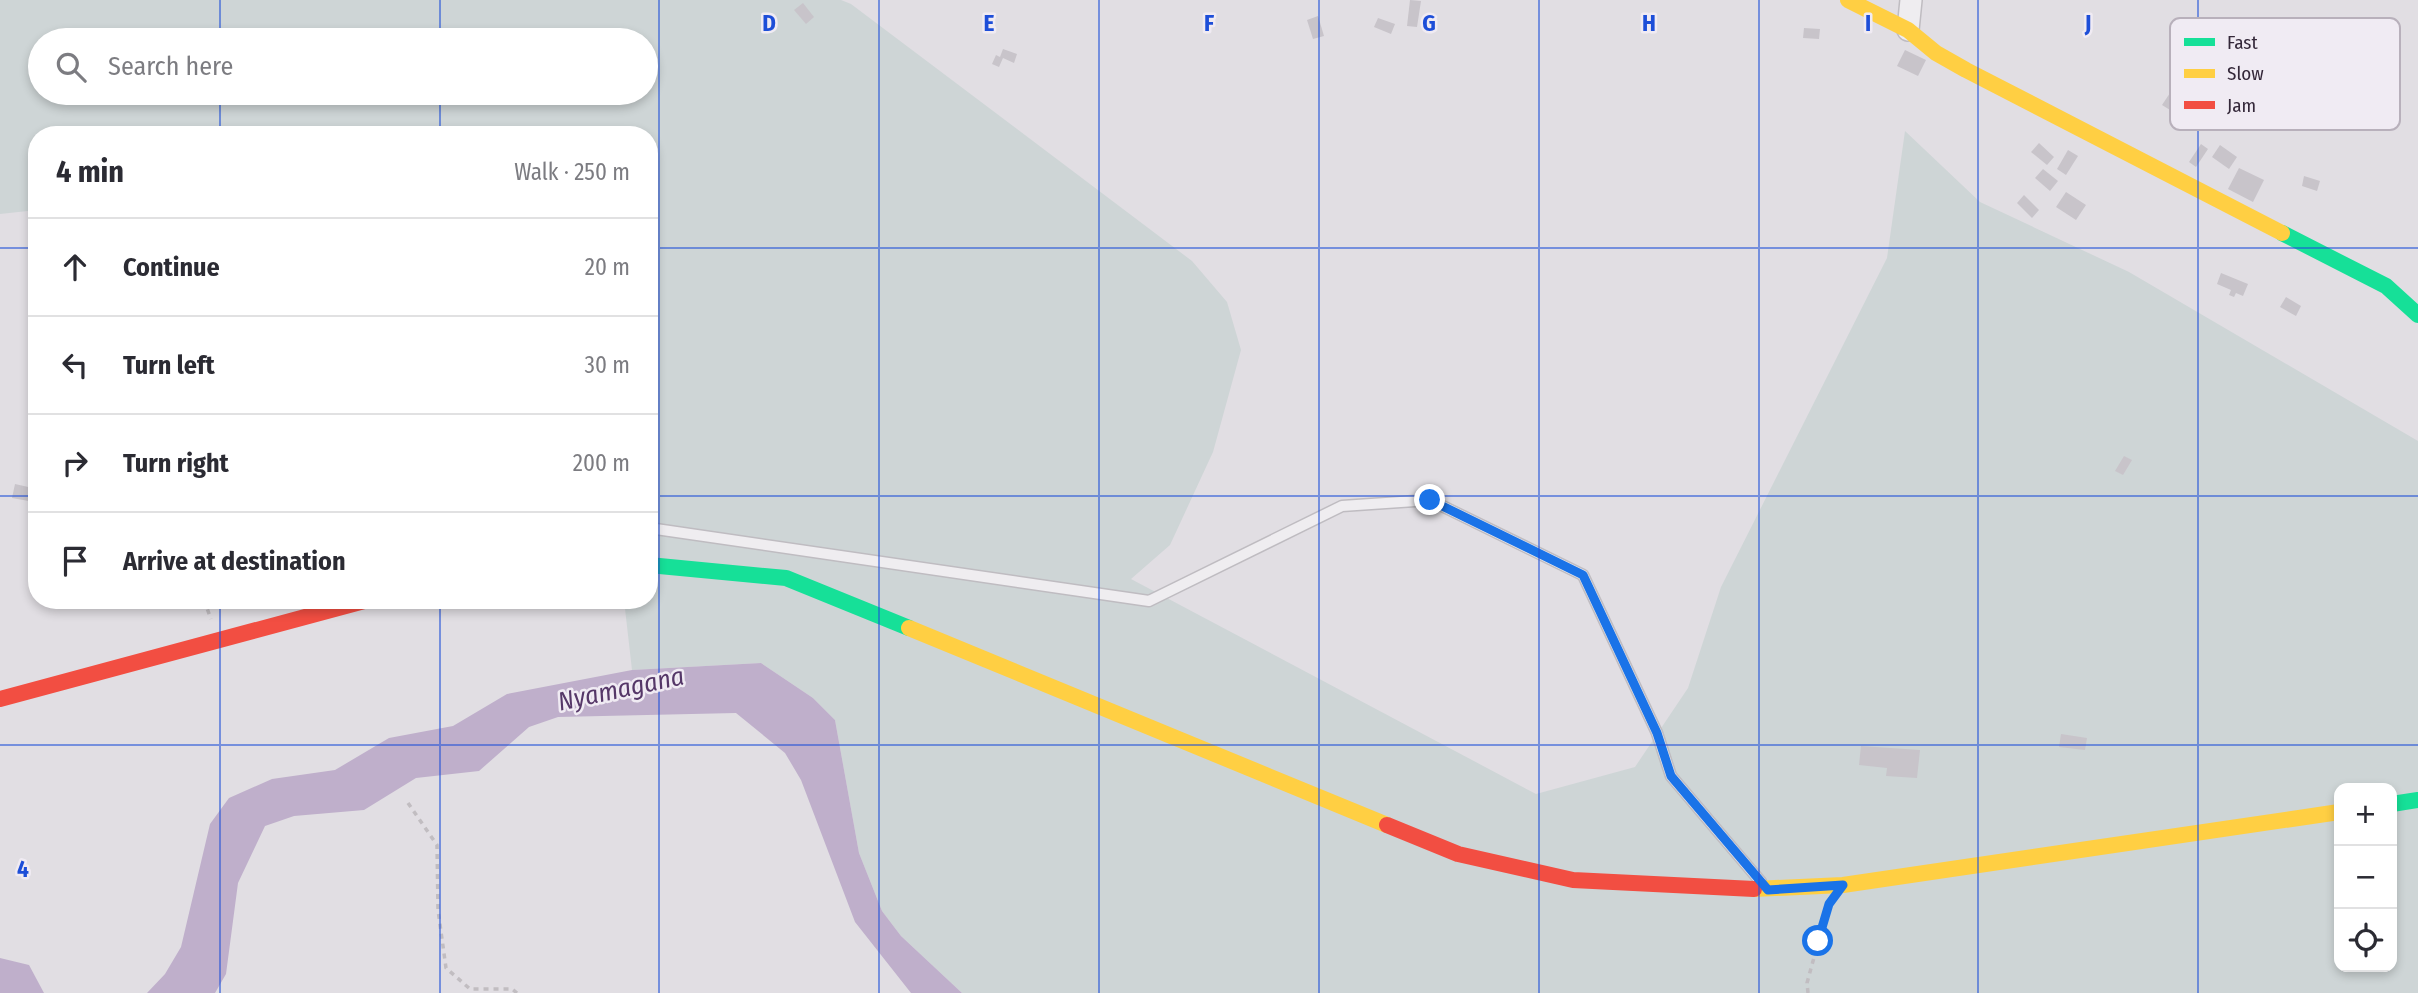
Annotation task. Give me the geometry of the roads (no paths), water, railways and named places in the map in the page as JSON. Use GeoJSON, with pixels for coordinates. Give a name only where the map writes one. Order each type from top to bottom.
{"type":"FeatureCollection","features":[{"type":"Feature","properties":{"kind":"main road"},"geometry":{"type":"LineString","coordinates":[[1848,0],[1908,30],[1936,53],[1966,70],[2386,286],[2418,315]]}},
{"type":"Feature","properties":{"kind":"main road"},"geometry":{"type":"LineString","coordinates":[[658,566],[786,578],[1458,854],[1573,880],[1768,890],[1843,885],[2334,813]]}},
{"type":"Feature","properties":{"kind":"main road"},"geometry":{"type":"LineString","coordinates":[[0,699],[335,609]]}},
{"type":"Feature","properties":{"kind":"main road"},"geometry":{"type":"LineString","coordinates":[[2397,803],[2418,800]]}},
{"type":"Feature","properties":{"kind":"street"},"geometry":{"type":"LineString","coordinates":[[1908,30],[1911,0]]}},
{"type":"Feature","properties":{"kind":"lane"},"geometry":{"type":"LineString","coordinates":[[658,529],[1149,601],[1342,506],[1430,500],[1583,575],[1657,733],[1671,776],[1768,890]]}},
{"type":"Feature","properties":{"kind":"water","name":"Nyamagana"},"geometry":{"type":"Polygon","coordinates":[[[761,663],[813,698],[835,720],[859,853],[882,911],[901,936],[962,993],[911,993],[855,922],[801,780],[785,753],[736,713],[558,717],[529,727],[479,771],[416,778],[364,810],[294,816],[265,826],[238,883],[226,974],[215,993],[147,993],[165,974],[181,947],[210,824],[229,798],[272,779],[335,770],[389,738],[453,726],[507,694],[632,670],[761,663]]]}},
{"type":"Feature","properties":{"kind":"water"},"geometry":{"type":"Polygon","coordinates":[[[0,958],[29,965],[44,993],[0,993],[0,958]]]}}]}
